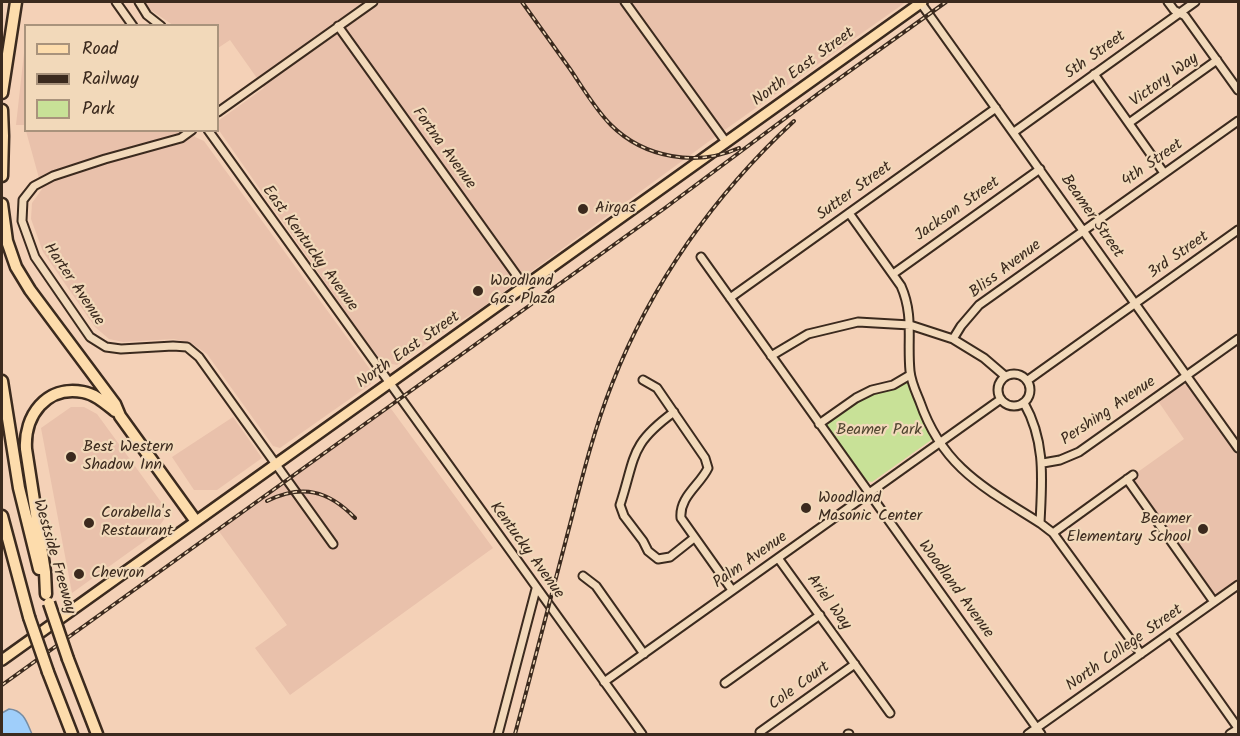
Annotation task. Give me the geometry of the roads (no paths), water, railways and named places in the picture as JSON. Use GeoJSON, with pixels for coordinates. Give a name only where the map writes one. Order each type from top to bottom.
{"type":"FeatureCollection","features":[{"type":"Feature","properties":{"kind":"highway"},"geometry":{"type":"LineString","coordinates":[[2,93],[16,2]]}},
{"type":"Feature","properties":{"kind":"highway"},"geometry":{"type":"LineString","coordinates":[[2,110],[2,176]]}},
{"type":"Feature","properties":{"kind":"highway"},"geometry":{"type":"LineString","coordinates":[[2,204],[7,241],[16,267],[30,290],[114,404],[120,416],[195,520]]}},
{"type":"Feature","properties":{"kind":"highway","name":"Westside Freeway"},"geometry":{"type":"LineString","coordinates":[[2,381],[19,488],[33,551],[68,659],[97,735]]}},
{"type":"Feature","properties":{"kind":"highway"},"geometry":{"type":"LineString","coordinates":[[48,599],[26,449],[27,425],[43,402],[66,392],[83,392],[93,395],[120,416]]}},
{"type":"Feature","properties":{"kind":"highway"},"geometry":{"type":"LineString","coordinates":[[2,516],[29,617],[72,735]]}},
{"type":"Feature","properties":{"kind":"main road","name":"North East Street"},"geometry":{"type":"LineString","coordinates":[[2,660],[921,2]]}},
{"type":"Feature","properties":{"kind":"street"},"geometry":{"type":"LineString","coordinates":[[116,2],[132,24]]}},
{"type":"Feature","properties":{"kind":"street"},"geometry":{"type":"LineString","coordinates":[[140,2],[147,15],[158,24]]}},
{"type":"Feature","properties":{"kind":"street"},"geometry":{"type":"LineString","coordinates":[[219,111],[373,2]]}},
{"type":"Feature","properties":{"kind":"street"},"geometry":{"type":"LineString","coordinates":[[626,2],[726,142]]}},
{"type":"Feature","properties":{"kind":"street","name":"Beamer Street"},"geometry":{"type":"LineString","coordinates":[[921,2],[1239,448]]}},
{"type":"Feature","properties":{"kind":"street"},"geometry":{"type":"LineString","coordinates":[[1168,2],[1174,10],[1185,16],[1239,90]]}},
{"type":"Feature","properties":{"kind":"street","name":"5th Street"},"geometry":{"type":"LineString","coordinates":[[1014,132],[1195,2]]}},
{"type":"Feature","properties":{"kind":"street","name":"Fortna Avenue"},"geometry":{"type":"LineString","coordinates":[[339,26],[525,287]]}},
{"type":"Feature","properties":{"kind":"street","name":"Victory Way"},"geometry":{"type":"LineString","coordinates":[[1129,123],[1217,60]]}},
{"type":"Feature","properties":{"kind":"street"},"geometry":{"type":"LineString","coordinates":[[1094,74],[1164,173]]}},
{"type":"Feature","properties":{"kind":"street","name":"Sutter Street"},"geometry":{"type":"LineString","coordinates":[[730,298],[996,108]]}},
{"type":"Feature","properties":{"kind":"street","name":"4th Street"},"geometry":{"type":"LineString","coordinates":[[1084,230],[1239,121]]}},
{"type":"Feature","properties":{"kind":"street","name":"Harter Avenue"},"geometry":{"type":"LineString","coordinates":[[189,132],[181,138],[53,176],[34,186],[23,200],[22,221],[35,257],[90,337],[106,347],[121,349],[173,345],[187,347],[199,357],[333,544]]}},
{"type":"Feature","properties":{"kind":"street","name":"East Kentucky Avenue"},"geometry":{"type":"LineString","coordinates":[[208,132],[388,383]]}},
{"type":"Feature","properties":{"kind":"street","name":"Jackson Street"},"geometry":{"type":"LineString","coordinates":[[893,274],[1040,169]]}},
{"type":"Feature","properties":{"kind":"street"},"geometry":{"type":"LineString","coordinates":[[849,213],[906,296],[910,325],[910,375],[922,410],[939,442],[975,482],[1053,532],[1141,654]]}},
{"type":"Feature","properties":{"kind":"street","name":"Bliss Avenue"},"geometry":{"type":"LineString","coordinates":[[953,339],[979,305],[1084,230]]}},
{"type":"Feature","properties":{"kind":"street","name":"3rd Street"},"geometry":{"type":"LineString","coordinates":[[1136,303],[1239,230]]}},
{"type":"Feature","properties":{"kind":"street","name":"Woodland Avenue"},"geometry":{"type":"LineString","coordinates":[[701,257],[1039,731]]}},
{"type":"Feature","properties":{"kind":"street"},"geometry":{"type":"LineString","coordinates":[[1028,380],[1136,303]]}},
{"type":"Feature","properties":{"kind":"street"},"geometry":{"type":"LineString","coordinates":[[771,356],[808,334],[858,322],[910,325],[953,339],[984,358],[1005,376]]}},
{"type":"Feature","properties":{"kind":"street","name":"Pershing Avenue"},"geometry":{"type":"LineString","coordinates":[[1043,463],[1060,460],[1079,452],[1239,339]]}},
{"type":"Feature","properties":{"kind":"street"},"geometry":{"type":"LineString","coordinates":[[1017,374],[1028,380],[1030,392],[1024,403],[1012,406],[1001,399],[998,387],[1005,376],[1017,374]]}},
{"type":"Feature","properties":{"kind":"street"},"geometry":{"type":"LineString","coordinates":[[819,424],[863,394],[893,385],[910,375]]}},
{"type":"Feature","properties":{"kind":"street"},"geometry":{"type":"LineString","coordinates":[[643,380],[657,388],[708,464],[705,474],[694,486],[680,512],[681,518],[732,590]]}},
{"type":"Feature","properties":{"kind":"street","name":"Kentucky Avenue"},"geometry":{"type":"LineString","coordinates":[[388,383],[642,735]]}},
{"type":"Feature","properties":{"kind":"street","name":"Palm Avenue"},"geometry":{"type":"LineString","coordinates":[[604,682],[1001,399]]}},
{"type":"Feature","properties":{"kind":"street"},"geometry":{"type":"LineString","coordinates":[[1024,403],[1037,436],[1043,463],[1040,523]]}},
{"type":"Feature","properties":{"kind":"street"},"geometry":{"type":"LineString","coordinates":[[674,412],[648,433],[635,452],[620,505],[621,512],[652,556],[658,560],[670,557],[694,538]]}},
{"type":"Feature","properties":{"kind":"street"},"geometry":{"type":"LineString","coordinates":[[1053,532],[1130,477],[1214,602]]}},
{"type":"Feature","properties":{"kind":"street","name":"Ariel Way"},"geometry":{"type":"LineString","coordinates":[[778,558],[891,713]]}},
{"type":"Feature","properties":{"kind":"street"},"geometry":{"type":"LineString","coordinates":[[583,576],[596,586],[644,654]]}},
{"type":"Feature","properties":{"kind":"street","name":"North College Street"},"geometry":{"type":"LineString","coordinates":[[1028,735],[1039,731],[1141,654],[1239,585]]}},
{"type":"Feature","properties":{"kind":"street"},"geometry":{"type":"LineString","coordinates":[[498,735],[536,588]]}},
{"type":"Feature","properties":{"kind":"street"},"geometry":{"type":"LineString","coordinates":[[725,683],[820,615]]}},
{"type":"Feature","properties":{"kind":"street"},"geometry":{"type":"LineString","coordinates":[[1170,633],[1239,728],[1230,735]]}},
{"type":"Feature","properties":{"kind":"street","name":"Cole Court"},"geometry":{"type":"LineString","coordinates":[[760,732],[855,664]]}},
{"type":"Feature","properties":{"kind":"water"},"geometry":{"type":"Polygon","coordinates":[[[9,709],[22,714],[32,734],[2,734],[2,713],[9,709]]]}},
{"type":"Feature","properties":{"kind":"railway"},"geometry":{"type":"LineString","coordinates":[[522,2],[589,98],[611,125],[624,136],[655,152],[689,158],[723,154],[739,148]]}},
{"type":"Feature","properties":{"kind":"railway"},"geometry":{"type":"LineString","coordinates":[[2,685],[665,208],[946,2]]}},
{"type":"Feature","properties":{"kind":"railway"},"geometry":{"type":"LineString","coordinates":[[515,734],[588,457],[605,402],[628,347],[646,311],[688,242],[738,179],[794,121]]}},
{"type":"Feature","properties":{"kind":"railway"},"geometry":{"type":"LineString","coordinates":[[267,501],[292,493],[314,493],[335,501],[355,518]]}},
{"type":"Feature","properties":{"kind":"place","name":"Airgas"},"geometry":{"type":"Point","coordinates":[583,209]}},
{"type":"Feature","properties":{"kind":"place","name":"Woodland Gas Plaza"},"geometry":{"type":"Point","coordinates":[478,291]}},
{"type":"Feature","properties":{"kind":"place","name":"Best Western Shadow Inn"},"geometry":{"type":"Point","coordinates":[71,457]}},
{"type":"Feature","properties":{"kind":"place","name":"Woodland Masonic Center"},"geometry":{"type":"Point","coordinates":[806,508]}},
{"type":"Feature","properties":{"kind":"place","name":"Corabella's Restaurant"},"geometry":{"type":"Point","coordinates":[89,523]}},
{"type":"Feature","properties":{"kind":"place","name":"Beamer Elementary School"},"geometry":{"type":"Point","coordinates":[1203,529]}},
{"type":"Feature","properties":{"kind":"place","name":"Chevron"},"geometry":{"type":"Point","coordinates":[79,574]}},
{"type":"Feature","properties":{"kind":"park label","name":"Beamer Park"},"geometry":{"type":"Point","coordinates":[879,431]}}]}
